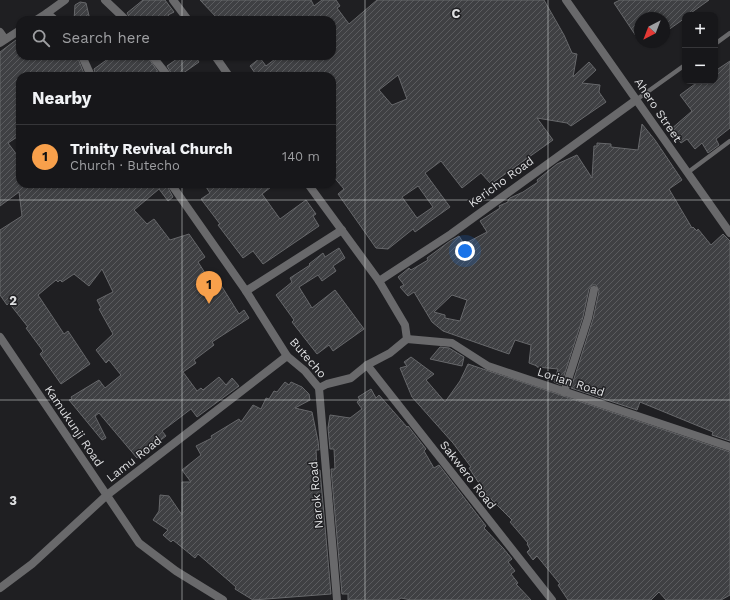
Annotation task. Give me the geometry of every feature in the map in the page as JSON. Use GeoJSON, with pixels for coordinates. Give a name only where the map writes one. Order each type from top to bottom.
{"type":"FeatureCollection","features":[{"type":"Feature","properties":{"kind":"street"},"geometry":{"type":"LineString","coordinates":[[42,16],[65,0]]}},
{"type":"Feature","properties":{"kind":"street"},"geometry":{"type":"LineString","coordinates":[[104,0],[122,16]]}},
{"type":"Feature","properties":{"kind":"street"},"geometry":{"type":"LineString","coordinates":[[173,0],[185,16]]}},
{"type":"Feature","properties":{"kind":"street","name":"Ahero Street"},"geometry":{"type":"LineString","coordinates":[[566,0],[687,174],[730,233]]}},
{"type":"Feature","properties":{"kind":"street"},"geometry":{"type":"LineString","coordinates":[[47,13],[50,16]]}},
{"type":"Feature","properties":{"kind":"street"},"geometry":{"type":"LineString","coordinates":[[2,38],[16,32]]}},
{"type":"Feature","properties":{"kind":"street"},"geometry":{"type":"LineString","coordinates":[[84,60],[89,72]]}},
{"type":"Feature","properties":{"kind":"street"},"geometry":{"type":"LineString","coordinates":[[155,60],[165,72]]}},
{"type":"Feature","properties":{"kind":"street"},"geometry":{"type":"LineString","coordinates":[[218,60],[226,72]]}},
{"type":"Feature","properties":{"kind":"street","name":"Kericho Road"},"geometry":{"type":"LineString","coordinates":[[379,281],[450,234],[636,100]]}},
{"type":"Feature","properties":{"kind":"street","name":"Butecho"},"geometry":{"type":"LineString","coordinates":[[174,188],[246,291],[287,356],[305,371],[319,388],[327,384],[351,378],[367,364],[390,353],[407,339]]}},
{"type":"Feature","properties":{"kind":"street"},"geometry":{"type":"LineString","coordinates":[[311,188],[379,281],[406,325],[407,339]]}},
{"type":"Feature","properties":{"kind":"street"},"geometry":{"type":"LineString","coordinates":[[246,291],[342,230]]}},
{"type":"Feature","properties":{"kind":"street"},"geometry":{"type":"LineString","coordinates":[[564,392],[588,318],[594,290]]}},
{"type":"Feature","properties":{"kind":"street","name":"Kamukunji Road"},"geometry":{"type":"LineString","coordinates":[[0,337],[139,543],[176,571],[222,600]]}},
{"type":"Feature","properties":{"kind":"street","name":"Lorian Road"},"geometry":{"type":"LineString","coordinates":[[407,339],[452,343],[488,366],[730,447]]}},
{"type":"Feature","properties":{"kind":"street","name":"Lamu Road"},"geometry":{"type":"LineString","coordinates":[[0,588],[32,564],[107,495],[287,356]]}},
{"type":"Feature","properties":{"kind":"street","name":"Sakwero Road"},"geometry":{"type":"LineString","coordinates":[[367,364],[552,600]]}},
{"type":"Feature","properties":{"kind":"street","name":"Narok Road"},"geometry":{"type":"LineString","coordinates":[[319,388],[337,600]]}},
{"type":"Feature","properties":{"kind":"lane"},"geometry":{"type":"LineString","coordinates":[[718,42],[730,33]]}},
{"type":"Feature","properties":{"kind":"lane"},"geometry":{"type":"LineString","coordinates":[[636,100],[682,67]]}},
{"type":"Feature","properties":{"kind":"lane"},"geometry":{"type":"LineString","coordinates":[[687,174],[730,141]]}},
{"type":"Feature","properties":{"kind":"building"},"geometry":{"type":"Polygon","coordinates":[[[143,0],[165,0],[174,12],[169,16],[129,16],[127,13],[143,0]]]}},
{"type":"Feature","properties":{"kind":"building"},"geometry":{"type":"Polygon","coordinates":[[[200,0],[311,0],[314,6],[322,0],[336,0],[340,6],[337,8],[349,24],[377,0],[544,0],[564,35],[572,53],[577,54],[573,77],[589,62],[596,70],[582,83],[600,85],[599,92],[606,102],[571,126],[567,123],[537,118],[553,140],[491,184],[481,173],[462,188],[441,161],[425,173],[450,207],[415,232],[413,229],[388,249],[376,248],[338,194],[344,189],[336,180],[336,72],[254,72],[250,66],[258,60],[262,60],[266,66],[274,60],[336,60],[336,16],[215,16],[200,0]],[[398,75],[379,90],[392,105],[407,99],[398,75]],[[418,186],[402,197],[417,218],[433,207],[418,186]]]}},
{"type":"Feature","properties":{"kind":"building"},"geometry":{"type":"Polygon","coordinates":[[[620,0],[709,0],[692,12],[682,12],[682,20],[670,29],[670,12],[634,12],[634,33],[614,3],[620,0]]]}},
{"type":"Feature","properties":{"kind":"building"},"geometry":{"type":"Polygon","coordinates":[[[80,2],[86,3],[89,16],[74,16],[75,5],[80,2]]]}},
{"type":"Feature","properties":{"kind":"building"},"geometry":{"type":"Polygon","coordinates":[[[16,40],[16,60],[79,60],[83,72],[16,72],[16,138],[8,143],[16,154],[16,188],[168,188],[173,197],[168,201],[159,189],[134,210],[147,224],[154,219],[170,240],[189,234],[205,257],[198,262],[214,287],[219,282],[239,314],[244,310],[249,318],[212,342],[214,345],[194,360],[196,363],[183,372],[197,391],[201,388],[203,390],[219,377],[226,385],[232,378],[239,386],[197,417],[191,409],[162,431],[166,436],[137,458],[99,413],[95,416],[106,438],[102,440],[69,400],[72,399],[71,397],[99,380],[105,388],[121,375],[109,360],[106,363],[96,350],[113,334],[99,309],[101,308],[97,300],[113,292],[102,269],[89,286],[74,274],[62,282],[60,280],[58,282],[56,280],[38,295],[64,334],[68,331],[90,364],[61,384],[40,354],[43,351],[26,328],[28,327],[9,303],[7,305],[0,295],[0,230],[22,216],[19,192],[0,206],[0,52],[16,40]]]}},
{"type":"Feature","properties":{"kind":"building"},"geometry":{"type":"Polygon","coordinates":[[[106,60],[150,60],[158,72],[95,72],[94,69],[106,60]]]}},
{"type":"Feature","properties":{"kind":"building"},"geometry":{"type":"Polygon","coordinates":[[[175,60],[198,60],[199,62],[185,72],[171,72],[167,66],[175,60]]]}},
{"type":"Feature","properties":{"kind":"building"},"geometry":{"type":"Polygon","coordinates":[[[730,61],[730,128],[716,139],[719,145],[708,153],[702,143],[695,149],[687,139],[681,143],[670,130],[692,111],[680,95],[695,84],[718,84],[718,69],[730,61]]]}},
{"type":"Feature","properties":{"kind":"building"},"geometry":{"type":"Polygon","coordinates":[[[642,124],[655,140],[682,180],[669,189],[692,228],[693,227],[697,231],[698,229],[711,245],[723,234],[730,241],[730,441],[712,435],[713,432],[640,402],[637,410],[571,388],[593,319],[599,291],[596,285],[592,285],[589,289],[583,317],[561,385],[554,382],[558,369],[537,367],[529,363],[531,345],[515,340],[509,354],[443,331],[432,322],[414,292],[408,296],[400,287],[404,285],[398,277],[409,268],[411,270],[428,260],[427,258],[450,241],[459,236],[464,244],[487,232],[480,221],[500,208],[499,206],[508,202],[510,198],[523,192],[538,182],[537,180],[557,164],[577,155],[592,178],[594,146],[597,146],[597,143],[611,144],[611,147],[638,150],[642,124]],[[452,295],[434,312],[445,315],[445,318],[460,321],[467,300],[452,295]]]}},
{"type":"Feature","properties":{"kind":"building"},"geometry":{"type":"Polygon","coordinates":[[[207,188],[270,188],[262,194],[280,219],[306,200],[316,214],[313,216],[319,226],[263,264],[253,251],[243,258],[218,225],[220,224],[201,199],[210,193],[207,188]]]}},
{"type":"Feature","properties":{"kind":"building"},"geometry":{"type":"Polygon","coordinates":[[[339,248],[345,258],[333,266],[336,271],[322,281],[318,275],[299,287],[312,308],[335,290],[364,329],[333,351],[329,345],[317,354],[292,322],[294,320],[276,295],[292,282],[290,278],[310,265],[309,264],[323,253],[325,257],[339,248]]]}},
{"type":"Feature","properties":{"kind":"building"},"geometry":{"type":"Polygon","coordinates":[[[440,347],[449,348],[464,357],[462,366],[430,359],[440,347]]]}},
{"type":"Feature","properties":{"kind":"building"},"geometry":{"type":"Polygon","coordinates":[[[411,357],[434,374],[426,380],[445,402],[460,381],[468,364],[730,452],[730,595],[721,600],[666,600],[659,592],[651,600],[568,600],[558,585],[560,584],[537,556],[533,560],[527,552],[530,549],[527,544],[528,543],[510,522],[512,520],[486,494],[469,468],[471,467],[453,443],[412,397],[400,368],[407,366],[404,362],[411,357]]]}},
{"type":"Feature","properties":{"kind":"building"},"geometry":{"type":"Polygon","coordinates":[[[285,382],[289,385],[291,382],[302,387],[309,394],[310,400],[295,408],[312,412],[318,441],[319,450],[316,450],[317,470],[320,470],[331,594],[253,600],[235,589],[236,587],[198,554],[195,558],[173,540],[171,542],[163,535],[168,530],[153,520],[159,511],[160,495],[169,496],[182,515],[182,482],[191,482],[182,470],[201,455],[196,446],[212,438],[211,436],[239,419],[241,422],[253,405],[261,409],[266,398],[269,399],[274,391],[277,392],[285,382]]]}},
{"type":"Feature","properties":{"kind":"building"},"geometry":{"type":"Polygon","coordinates":[[[371,389],[376,398],[379,395],[407,427],[408,426],[426,449],[424,451],[434,468],[439,465],[486,526],[484,528],[512,559],[508,562],[515,571],[511,574],[518,583],[516,584],[531,600],[411,600],[401,598],[398,600],[348,600],[348,594],[342,594],[331,469],[335,469],[334,449],[330,449],[328,428],[330,415],[350,418],[362,409],[357,402],[360,400],[358,397],[371,389]]]}},
{"type":"Feature","properties":{"kind":"place","name":"Trinity Revival Church"},"geometry":{"type":"Point","coordinates":[209,304]}}]}
